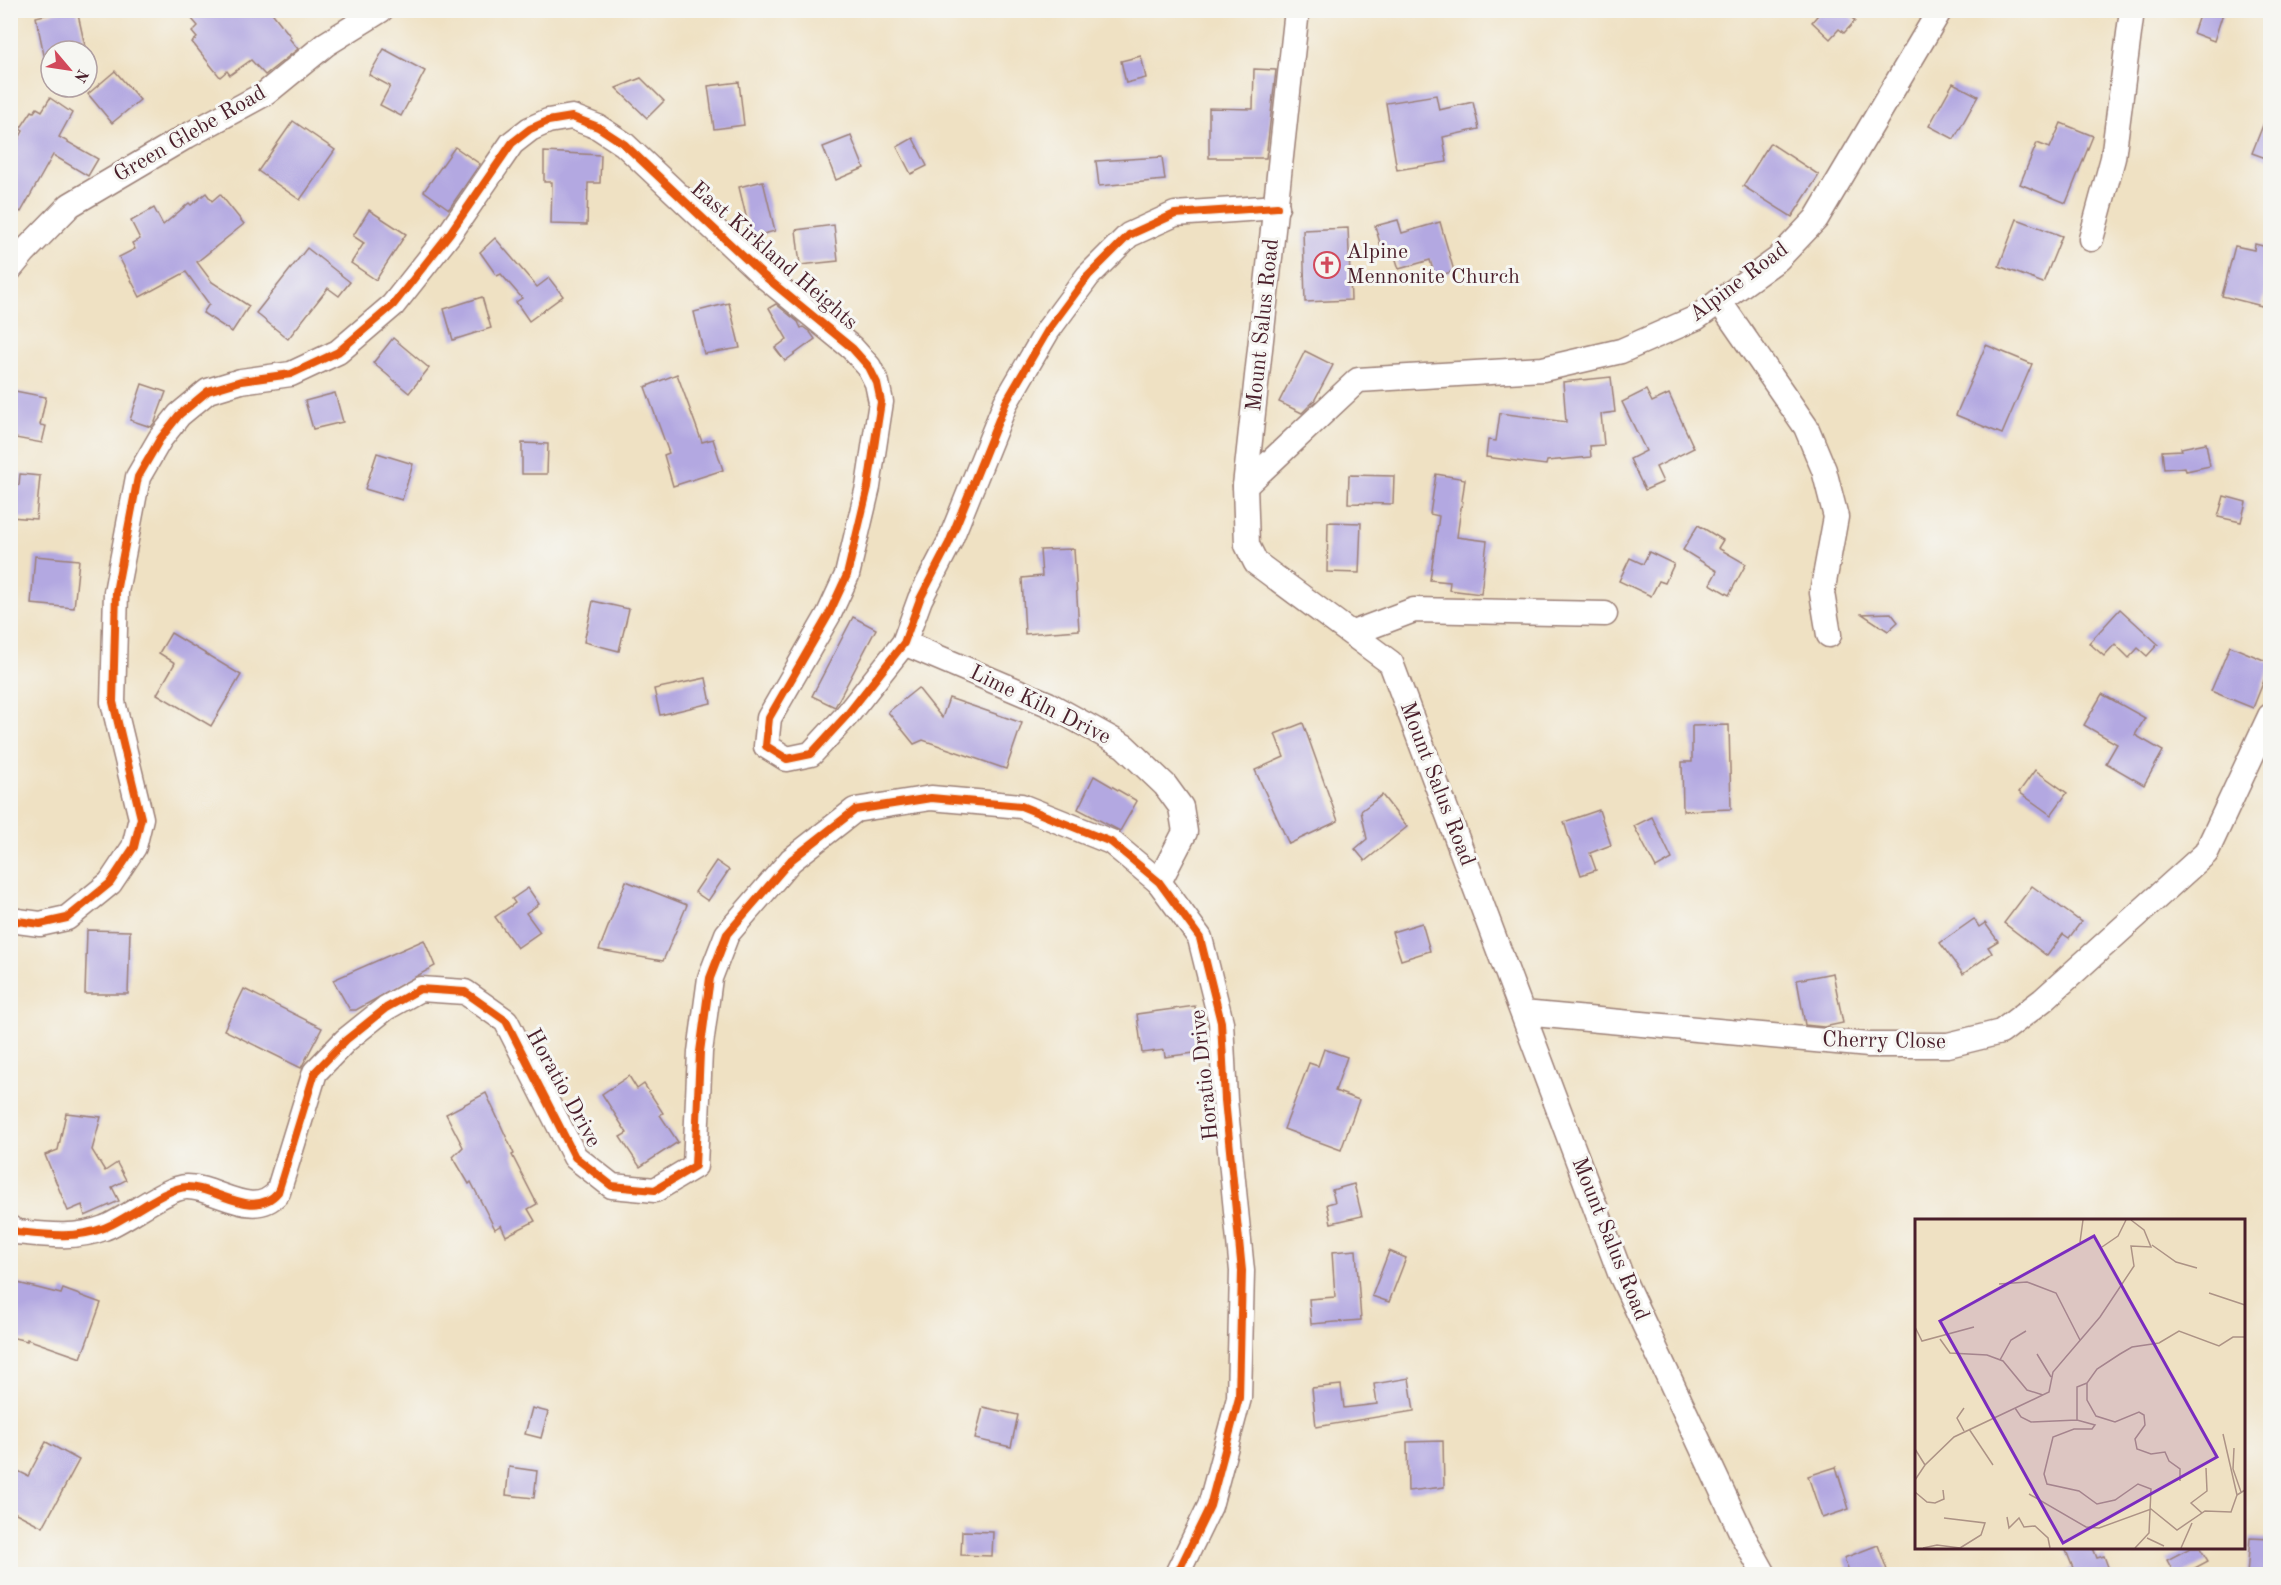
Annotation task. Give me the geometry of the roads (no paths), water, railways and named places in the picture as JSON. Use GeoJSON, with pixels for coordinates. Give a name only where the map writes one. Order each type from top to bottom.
{"type":"FeatureCollection","features":[{"type":"Feature","properties":{"kind":"street","name":"Green Glebe Road"},"geometry":{"type":"LineString","coordinates":[[10,269],[70,205],[178,141],[266,93],[326,44],[381,10]]}},
{"type":"Feature","properties":{"kind":"street","name":"Mount Salus Road"},"geometry":{"type":"LineString","coordinates":[[1297,10],[1245,486],[1246,545],[1256,563],[1391,663],[1620,1273],[1744,1538],[1764,1575]]}},
{"type":"Feature","properties":{"kind":"street","name":"Alpine Road"},"geometry":{"type":"LineString","coordinates":[[1245,486],[1358,380],[1543,369],[1621,351],[1696,318],[1778,259],[1816,219],[1940,10]]}},
{"type":"Feature","properties":{"kind":"street"},"geometry":{"type":"LineString","coordinates":[[2091,239],[2113,158],[2132,10]]}},
{"type":"Feature","properties":{"kind":"street","name":"East Kirkland Heights"},"geometry":{"type":"LineString","coordinates":[[10,921],[40,924],[67,918],[110,884],[134,847],[141,818],[113,702],[116,592],[138,477],[160,440],[179,415],[208,391],[241,381],[291,374],[338,352],[393,305],[450,233],[512,143],[530,129],[548,121],[572,117],[598,127],[624,144],[763,275],[852,348],[869,367],[877,383],[881,402],[872,465],[847,575],[829,614],[770,718],[766,746],[787,759],[811,754],[847,715],[904,643],[920,599],[949,543],[1006,402],[1048,330],[1088,276],[1128,235],[1174,214],[1276,207]]}},
{"type":"Feature","properties":{"kind":"street"},"geometry":{"type":"LineString","coordinates":[[1719,301],[1806,427],[1824,470],[1836,517],[1822,593],[1829,635]]}},
{"type":"Feature","properties":{"kind":"street"},"geometry":{"type":"LineString","coordinates":[[1353,633],[1414,610],[1605,614]]}},
{"type":"Feature","properties":{"kind":"street","name":"Lime Kiln Drive"},"geometry":{"type":"LineString","coordinates":[[904,643],[1048,704],[1124,746],[1165,785],[1181,807],[1185,832],[1159,882]]}},
{"type":"Feature","properties":{"kind":"street","name":"Cherry Close"},"geometry":{"type":"LineString","coordinates":[[1523,1013],[1869,1045],[1948,1045],[2001,1032],[2043,1000],[2206,853],[2271,716]]}},
{"type":"Feature","properties":{"kind":"street","name":"Horatio Drive"},"geometry":{"type":"LineString","coordinates":[[10,1228],[17,1232],[71,1236],[104,1228],[173,1191],[187,1187],[256,1205],[271,1201],[278,1192],[315,1072],[354,1033],[386,1008],[420,989],[465,992],[506,1021],[575,1157],[612,1186],[655,1190],[695,1166],[700,1052],[710,978],[727,934],[791,860],[855,810],[931,798],[1021,806],[1111,842],[1159,882],[1200,938],[1221,1022],[1225,1100],[1242,1271],[1239,1398],[1210,1506],[1177,1575]]}},
{"type":"Feature","properties":{"kind":"place","name":"Alpine Mennonite Church"},"geometry":{"type":"Point","coordinates":[1327,265]}}]}
